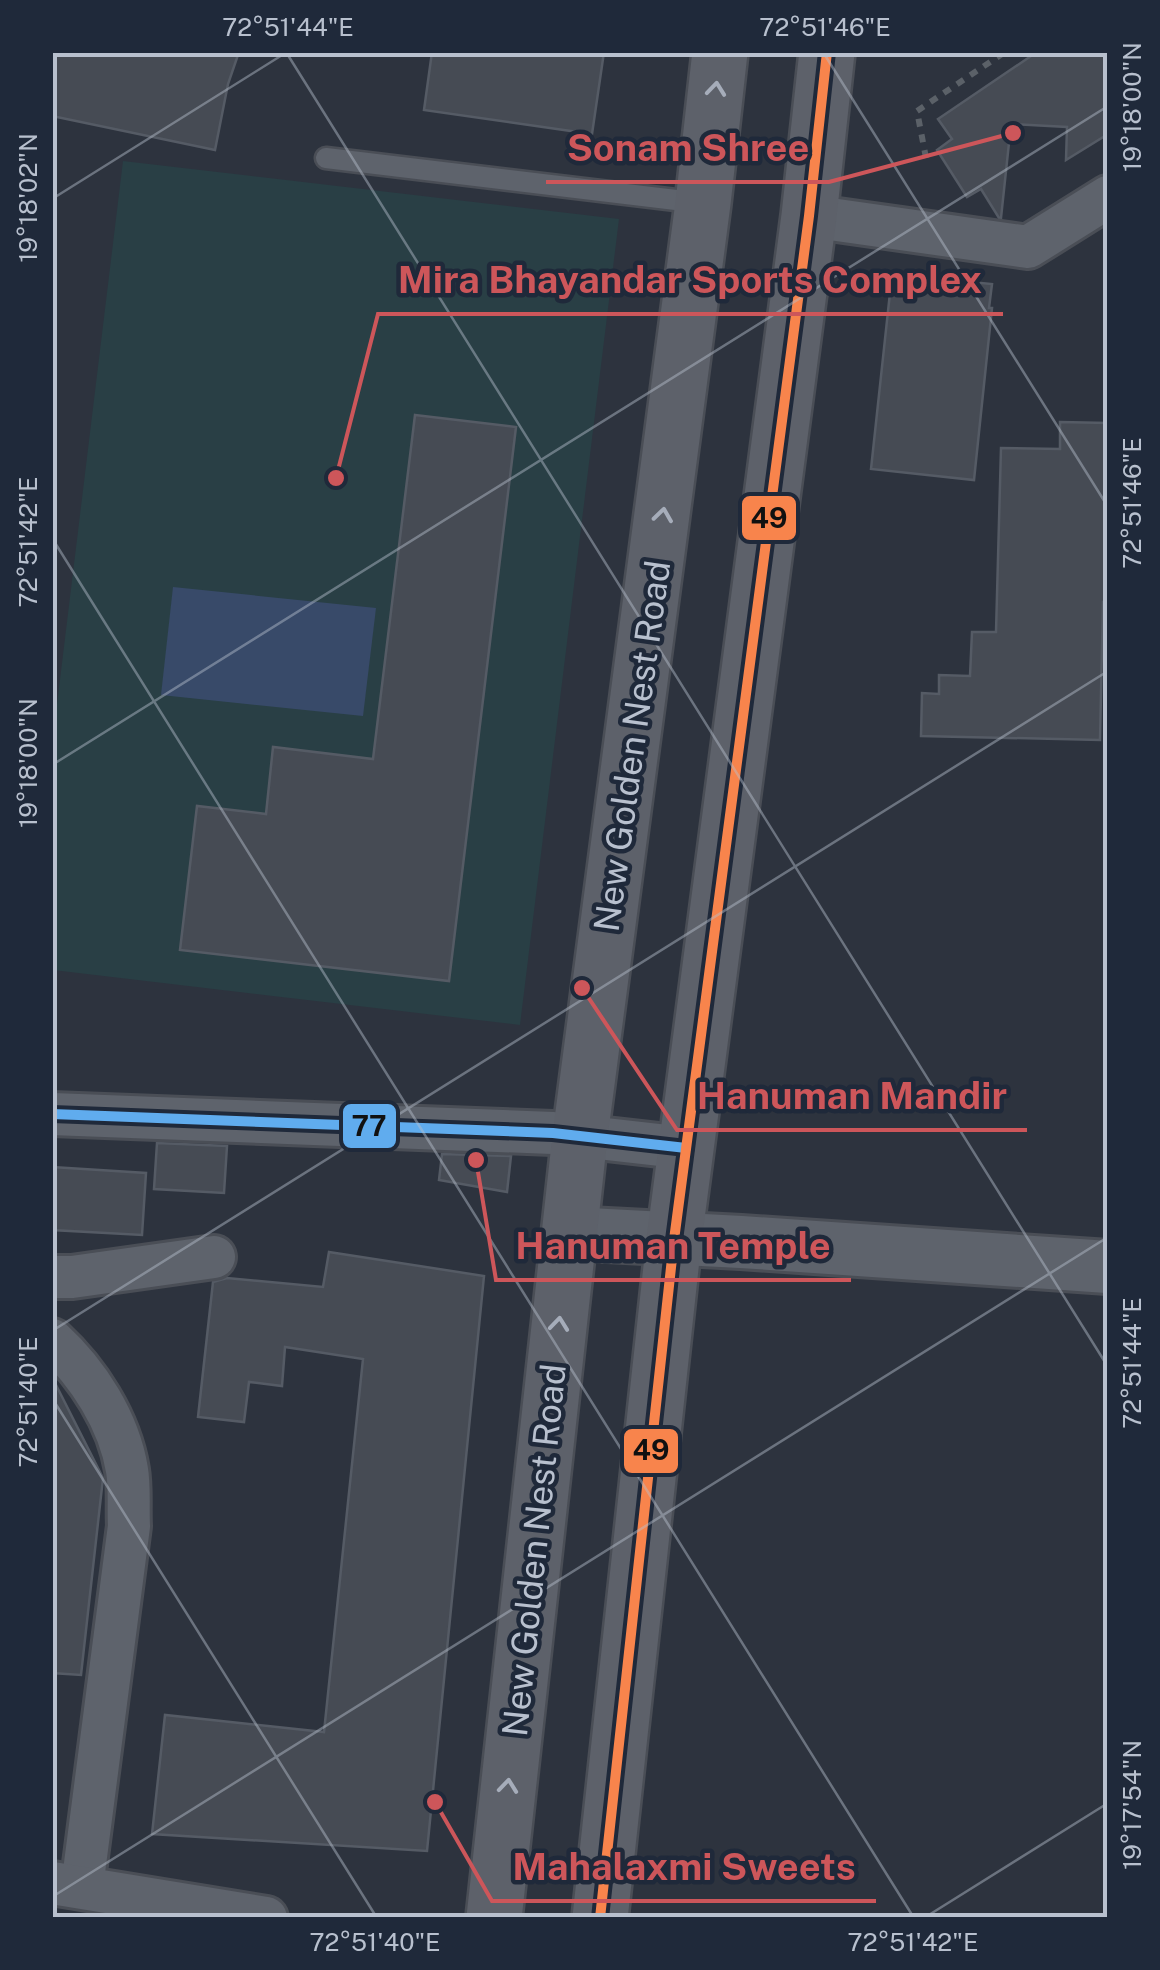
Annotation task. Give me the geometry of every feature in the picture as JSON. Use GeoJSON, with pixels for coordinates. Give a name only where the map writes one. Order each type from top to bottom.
{"type":"FeatureCollection","features":[{"type":"Feature","properties":{"kind":"main road","name":"New Golden Nest Road"},"geometry":{"type":"LineString","coordinates":[[494,1918],[580,1136],[720,52]]}},
{"type":"Feature","properties":{"kind":"main road"},"geometry":{"type":"LineString","coordinates":[[600,1918],[674,1240],[810,216],[827,52]]}},
{"type":"Feature","properties":{"kind":"street"},"geometry":{"type":"LineString","coordinates":[[810,216],[1028,247],[1108,197]]}},
{"type":"Feature","properties":{"kind":"street"},"geometry":{"type":"LineString","coordinates":[[52,1114],[580,1136],[686,1148]]}},
{"type":"Feature","properties":{"kind":"street"},"geometry":{"type":"LineString","coordinates":[[569,1233],[1108,1267]]}},
{"type":"Feature","properties":{"kind":"street"},"geometry":{"type":"LineString","coordinates":[[52,1277],[72,1278],[214,1256]]}},
{"type":"Feature","properties":{"kind":"street"},"geometry":{"type":"LineString","coordinates":[[52,1340],[93,1387],[117,1432],[127,1471],[129,1526],[67,1885],[266,1918]]}},
{"type":"Feature","properties":{"kind":"lane"},"geometry":{"type":"LineString","coordinates":[[326,158],[703,204]]}},
{"type":"Feature","properties":{"kind":"path"},"geometry":{"type":"LineString","coordinates":[[926,158],[918,112],[1006,52]]}},
{"type":"Feature","properties":{"kind":"green space"},"geometry":{"type":"Polygon","coordinates":[[[123,161],[619,219],[520,1025],[53,970],[53,737],[123,161]]]}},
{"type":"Feature","properties":{"kind":"water"},"geometry":{"type":"Polygon","coordinates":[[[173,587],[376,608],[363,716],[161,695],[173,587]]]}},
{"type":"Feature","properties":{"kind":"building"},"geometry":{"type":"Polygon","coordinates":[[[52,52],[239,52],[228,84],[215,150],[52,116],[52,52]]]}},
{"type":"Feature","properties":{"kind":"building"},"geometry":{"type":"Polygon","coordinates":[[[432,52],[604,52],[592,134],[424,110],[432,52]]]}},
{"type":"Feature","properties":{"kind":"building"},"geometry":{"type":"Polygon","coordinates":[[[1037,52],[1108,52],[1108,134],[1066,160],[1067,127],[1011,124],[999,218],[981,189],[967,197],[937,150],[952,139],[938,119],[1037,52]]]}},
{"type":"Feature","properties":{"kind":"building"},"geometry":{"type":"Polygon","coordinates":[[[892,274],[992,284],[974,480],[871,469],[892,274]]]}},
{"type":"Feature","properties":{"kind":"building"},"geometry":{"type":"Polygon","coordinates":[[[415,415],[516,427],[449,981],[180,950],[197,806],[266,814],[273,747],[373,759],[415,415]]]}},
{"type":"Feature","properties":{"kind":"building"},"geometry":{"type":"Polygon","coordinates":[[[1060,422],[1108,423],[1108,602],[1103,602],[1100,740],[921,736],[922,693],[939,694],[939,675],[970,676],[972,632],[996,632],[1001,448],[1060,449],[1060,422]]]}},
{"type":"Feature","properties":{"kind":"building"},"geometry":{"type":"Polygon","coordinates":[[[157,1143],[227,1146],[224,1193],[154,1189],[157,1143]]]}},
{"type":"Feature","properties":{"kind":"building"},"geometry":{"type":"Polygon","coordinates":[[[442,1154],[511,1156],[507,1192],[439,1180],[442,1154]]]}},
{"type":"Feature","properties":{"kind":"building"},"geometry":{"type":"Polygon","coordinates":[[[52,1167],[146,1173],[142,1235],[52,1230],[52,1167]]]}},
{"type":"Feature","properties":{"kind":"building"},"geometry":{"type":"Polygon","coordinates":[[[329,1252],[484,1276],[427,1851],[152,1834],[165,1715],[324,1732],[363,1359],[285,1347],[282,1386],[249,1382],[244,1422],[198,1417],[213,1282],[227,1278],[323,1287],[329,1252]]]}},
{"type":"Feature","properties":{"kind":"building"},"geometry":{"type":"Polygon","coordinates":[[[52,1377],[103,1478],[81,1675],[52,1673],[52,1377]]]}},
{"type":"Feature","properties":{"kind":"transit line","name":"49"},"geometry":{"type":"LineString","coordinates":[[600,1918],[674,1240],[809,216],[827,52]]}},
{"type":"Feature","properties":{"kind":"transit line","name":"77"},"geometry":{"type":"LineString","coordinates":[[52,1114],[553,1133],[686,1148]]}},
{"type":"Feature","properties":{"kind":"place","name":"Sonam Shree"},"geometry":{"type":"Point","coordinates":[1013,133]}},
{"type":"Feature","properties":{"kind":"place","name":"Mira Bhayandar Sports Complex"},"geometry":{"type":"Point","coordinates":[336,478]}},
{"type":"Feature","properties":{"kind":"place","name":"Hanuman Mandir"},"geometry":{"type":"Point","coordinates":[582,988]}},
{"type":"Feature","properties":{"kind":"place","name":"Hanuman Temple"},"geometry":{"type":"Point","coordinates":[476,1160]}},
{"type":"Feature","properties":{"kind":"place","name":"Mahalaxmi Sweets"},"geometry":{"type":"Point","coordinates":[435,1802]}}]}
